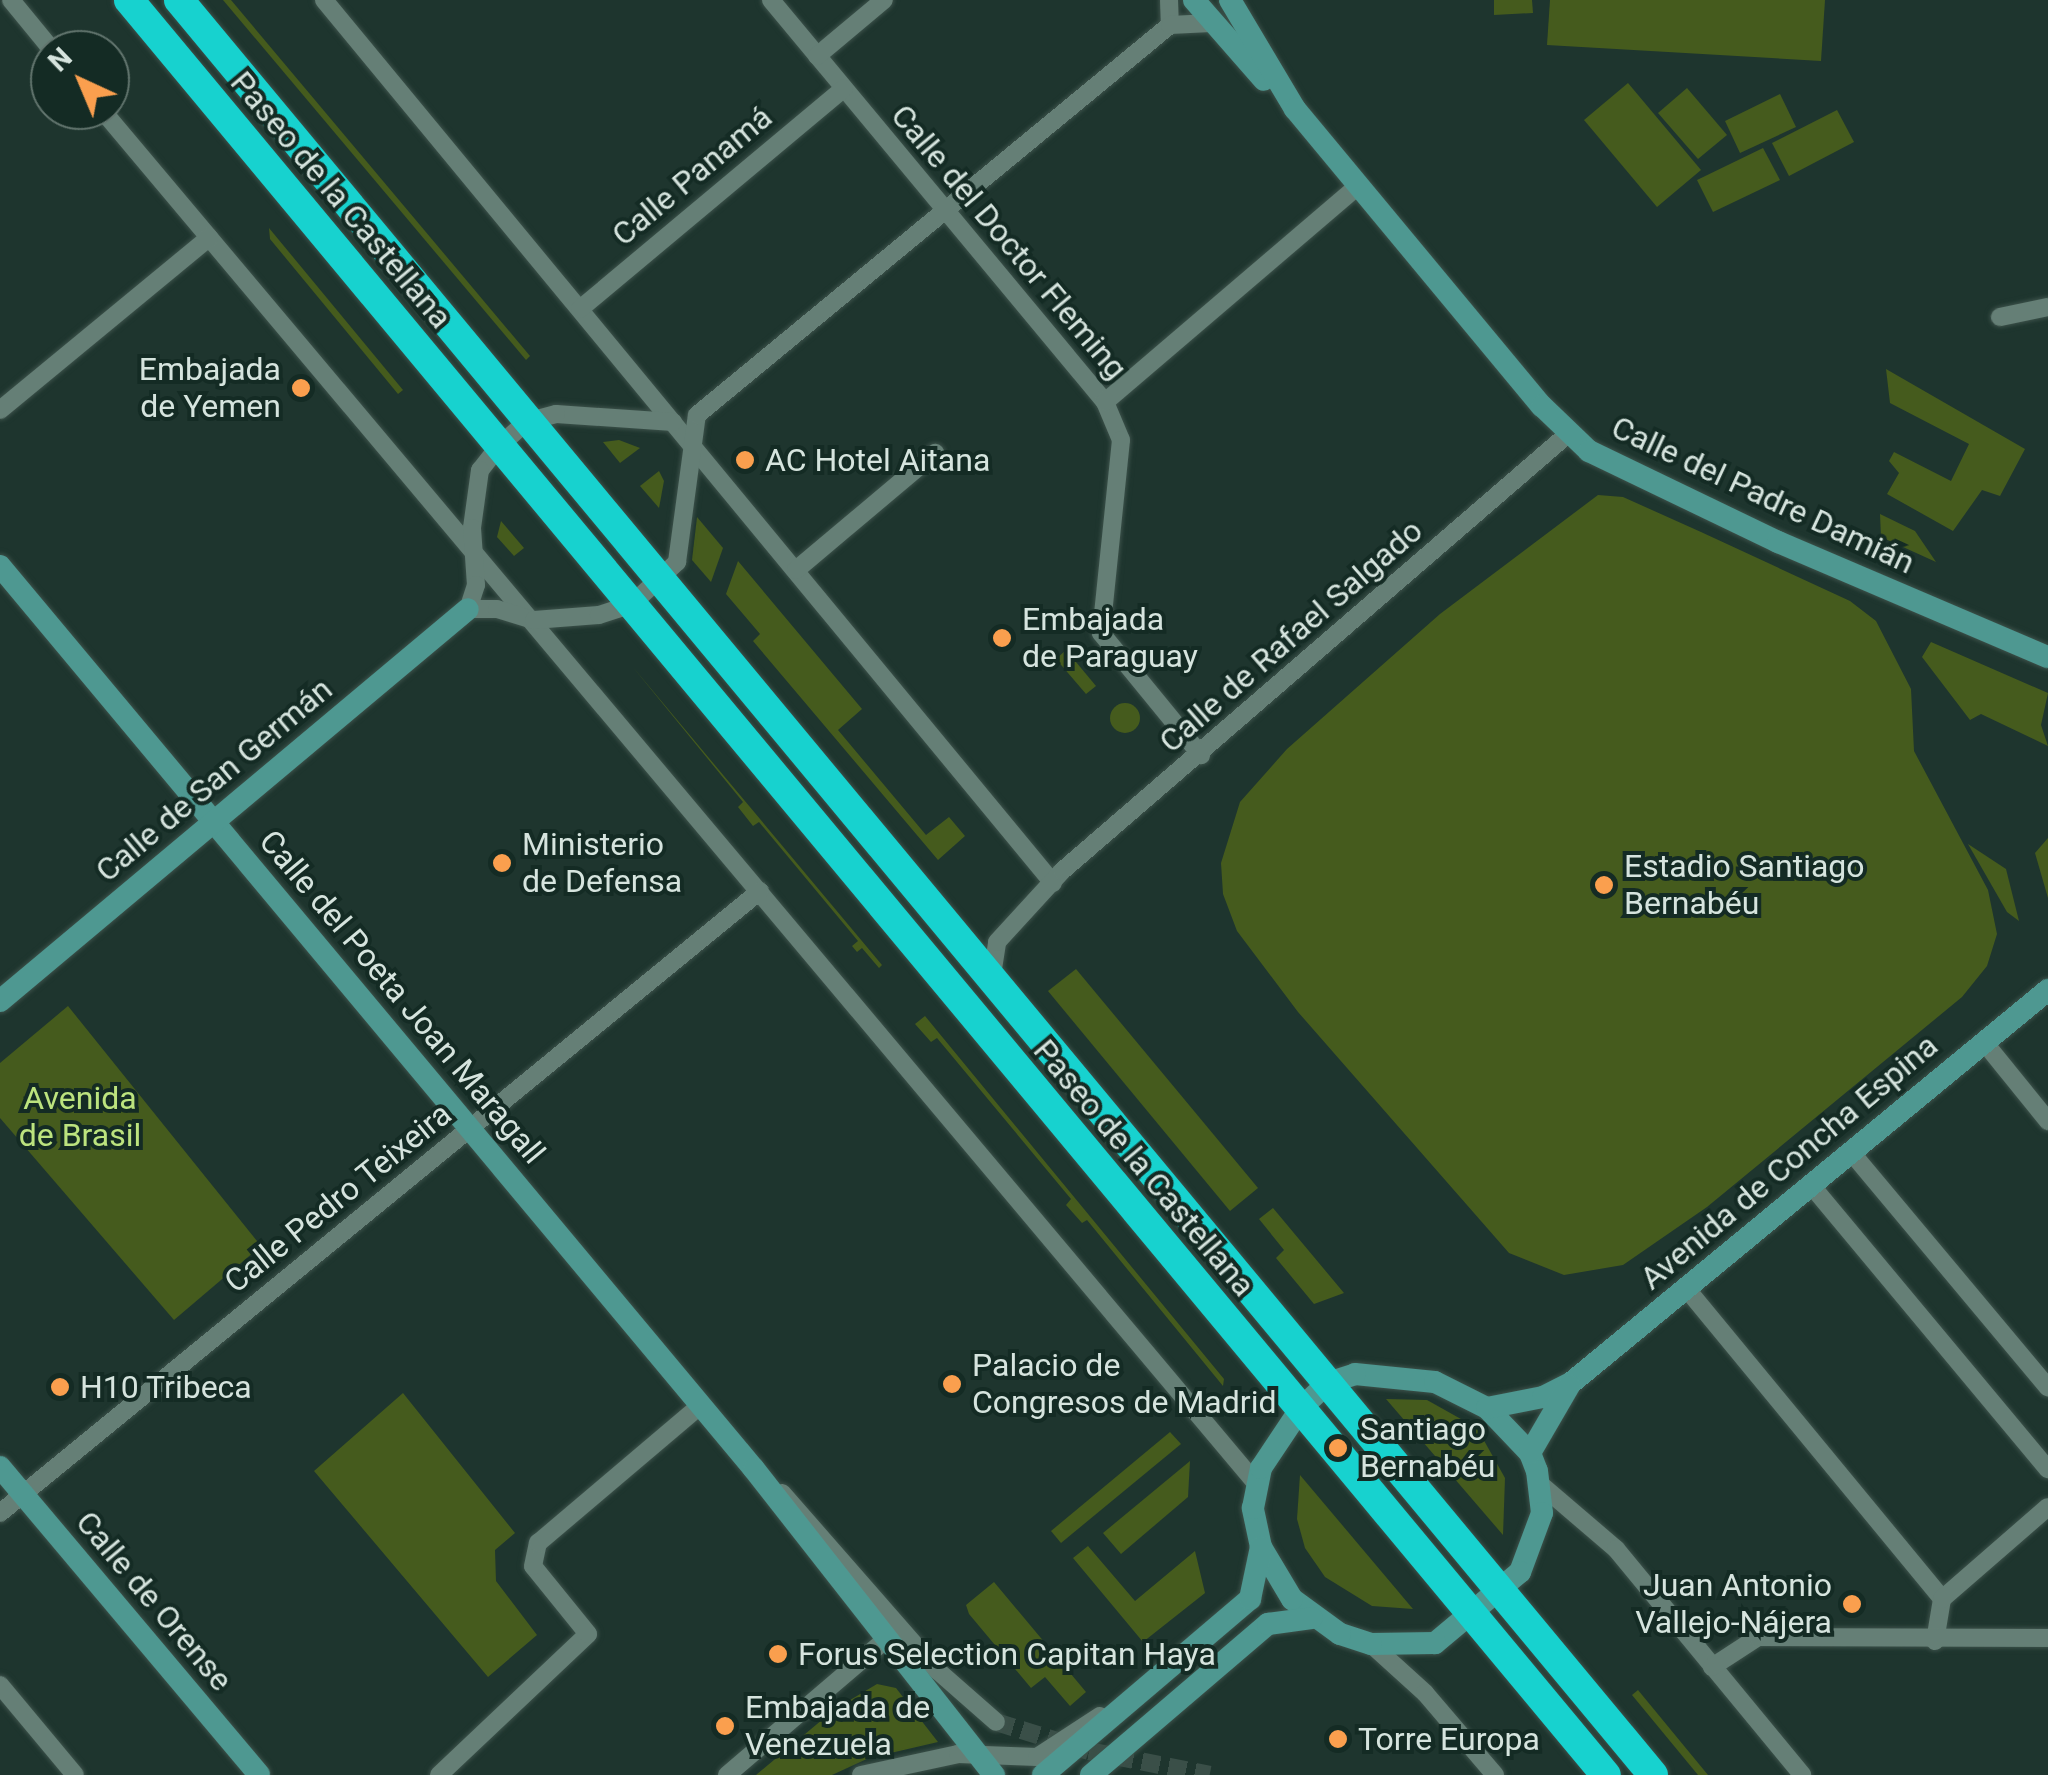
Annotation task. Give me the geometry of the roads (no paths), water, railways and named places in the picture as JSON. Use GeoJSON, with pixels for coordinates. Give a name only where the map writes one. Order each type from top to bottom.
{"type":"FeatureCollection","features":[{"type":"Feature","properties":{"kind":"highway","name":"Paseo de la Castellana"},"geometry":{"type":"LineString","coordinates":[[128,0],[1606,1775]]}},
{"type":"Feature","properties":{"kind":"highway","name":"Paseo de la Castellana"},"geometry":{"type":"LineString","coordinates":[[179,0],[1653,1775]]}},
{"type":"Feature","properties":{"kind":"street"},"geometry":{"type":"LineString","coordinates":[[11,0],[36,30]]}},
{"type":"Feature","properties":{"kind":"street"},"geometry":{"type":"LineString","coordinates":[[324,0],[1054,883],[997,942],[992,975]]}},
{"type":"Feature","properties":{"kind":"street","name":"Calle del Doctor Fleming"},"geometry":{"type":"LineString","coordinates":[[771,0],[1105,402],[1121,440],[1101,633],[1201,755]]}},
{"type":"Feature","properties":{"kind":"street"},"geometry":{"type":"LineString","coordinates":[[817,56],[884,0]]}},
{"type":"Feature","properties":{"kind":"street"},"geometry":{"type":"LineString","coordinates":[[1169,0],[1170,25]]}},
{"type":"Feature","properties":{"kind":"street","name":"Calle del Padre Damián"},"geometry":{"type":"LineString","coordinates":[[1194,0],[1294,109],[1568,434],[1644,482],[2048,658]]}},
{"type":"Feature","properties":{"kind":"street","name":"Calle del Padre Damián"},"geometry":{"type":"LineString","coordinates":[[1218,0],[1254,46]]}},
{"type":"Feature","properties":{"kind":"street","name":"Calle del Padre Damián"},"geometry":{"type":"LineString","coordinates":[[1230,0],[1294,109]]}},
{"type":"Feature","properties":{"kind":"street"},"geometry":{"type":"LineString","coordinates":[[674,422],[556,414],[526,422],[499,446],[480,470],[468,609],[497,608],[534,620],[600,615],[632,604],[676,562],[690,441],[697,415],[1170,25],[1212,24]]}},
{"type":"Feature","properties":{"kind":"street","name":"Calle Panamá"},"geometry":{"type":"LineString","coordinates":[[580,310],[844,88]]}},
{"type":"Feature","properties":{"kind":"street"},"geometry":{"type":"LineString","coordinates":[[119,130],[476,548],[1254,1481],[1261,1548],[1250,1599],[1044,1775]]}},
{"type":"Feature","properties":{"kind":"street"},"geometry":{"type":"LineString","coordinates":[[1105,402],[1357,187]]}},
{"type":"Feature","properties":{"kind":"street"},"geometry":{"type":"LineString","coordinates":[[0,410],[209,238]]}},
{"type":"Feature","properties":{"kind":"street"},"geometry":{"type":"LineString","coordinates":[[2000,317],[2048,307]]}},
{"type":"Feature","properties":{"kind":"street","name":"Calle de Rafael Salgado"},"geometry":{"type":"LineString","coordinates":[[1054,883],[1568,434]]}},
{"type":"Feature","properties":{"kind":"street"},"geometry":{"type":"LineString","coordinates":[[796,570],[936,453]]}},
{"type":"Feature","properties":{"kind":"street","name":"Calle del Poeta Joan Maragall"},"geometry":{"type":"LineString","coordinates":[[0,566],[754,1469],[994,1775]]}},
{"type":"Feature","properties":{"kind":"street","name":"Calle de San Germán"},"geometry":{"type":"LineString","coordinates":[[0,1001],[468,609]]}},
{"type":"Feature","properties":{"kind":"street","name":"Calle Pedro Teixeira"},"geometry":{"type":"LineString","coordinates":[[0,1513],[760,891]]}},
{"type":"Feature","properties":{"kind":"street","name":"Avenida de Concha Espina"},"geometry":{"type":"LineString","coordinates":[[1487,1408],[1543,1397],[1571,1384],[2048,990]]}},
{"type":"Feature","properties":{"kind":"street"},"geometry":{"type":"LineString","coordinates":[[1984,1042],[2048,1120]]}},
{"type":"Feature","properties":{"kind":"street"},"geometry":{"type":"LineString","coordinates":[[1852,1152],[2048,1388]]}},
{"type":"Feature","properties":{"kind":"street"},"geometry":{"type":"LineString","coordinates":[[1811,1185],[2048,1469]]}},
{"type":"Feature","properties":{"kind":"street"},"geometry":{"type":"LineString","coordinates":[[1686,1288],[1942,1599]]}},
{"type":"Feature","properties":{"kind":"street"},"geometry":{"type":"LineString","coordinates":[[1254,1481],[1301,1408],[1328,1384],[1355,1374],[1434,1382],[1487,1408],[1530,1453],[1540,1484],[1534,1542],[1501,1592],[1435,1643],[1370,1644]]}},
{"type":"Feature","properties":{"kind":"street","name":"Avenida de Concha Espina"},"geometry":{"type":"LineString","coordinates":[[1530,1453],[1571,1384]]}},
{"type":"Feature","properties":{"kind":"street"},"geometry":{"type":"LineString","coordinates":[[439,1775],[476,1734],[588,1634],[533,1566],[538,1544],[701,1405]]}},
{"type":"Feature","properties":{"kind":"street","name":"Calle de Orense"},"geometry":{"type":"LineString","coordinates":[[0,1468],[257,1775]]}},
{"type":"Feature","properties":{"kind":"street","name":"Calle del Poeta Joan Maragall"},"geometry":{"type":"LineString","coordinates":[[754,1469],[805,1513],[954,1688],[996,1722]]}},
{"type":"Feature","properties":{"kind":"street"},"geometry":{"type":"LineString","coordinates":[[1540,1484],[1616,1549],[1802,1775]]}},
{"type":"Feature","properties":{"kind":"street"},"geometry":{"type":"LineString","coordinates":[[1935,1641],[1942,1599],[2048,1507]]}},
{"type":"Feature","properties":{"kind":"street"},"geometry":{"type":"LineString","coordinates":[[1261,1548],[1274,1575],[1312,1618],[1370,1644],[1425,1693],[1495,1775]]}},
{"type":"Feature","properties":{"kind":"street"},"geometry":{"type":"LineString","coordinates":[[1091,1775],[1268,1624],[1312,1618]]}},
{"type":"Feature","properties":{"kind":"street"},"geometry":{"type":"LineString","coordinates":[[1712,1667],[1758,1637],[1935,1641],[2048,1638]]}},
{"type":"Feature","properties":{"kind":"street"},"geometry":{"type":"LineString","coordinates":[[727,1775],[885,1640]]}},
{"type":"Feature","properties":{"kind":"street"},"geometry":{"type":"LineString","coordinates":[[0,1685],[75,1775]]}},
{"type":"Feature","properties":{"kind":"street"},"geometry":{"type":"LineString","coordinates":[[860,1775],[977,1754],[1017,1761],[1037,1757],[1126,1701]]}},
{"type":"Feature","properties":{"kind":"tunnel"},"geometry":{"type":"LineString","coordinates":[[996,1722],[1089,1751],[1210,1775]]}},
{"type":"Feature","properties":{"kind":"place","name":"Embajada de Yemen"},"geometry":{"type":"Point","coordinates":[301,388]}},
{"type":"Feature","properties":{"kind":"place","name":"AC Hotel Aitana"},"geometry":{"type":"Point","coordinates":[745,460]}},
{"type":"Feature","properties":{"kind":"place","name":"Embajada de Paraguay"},"geometry":{"type":"Point","coordinates":[1002,638]}},
{"type":"Feature","properties":{"kind":"place","name":"Ministerio de Defensa"},"geometry":{"type":"Point","coordinates":[502,863]}},
{"type":"Feature","properties":{"kind":"place","name":"Estadio Santiago Bernabéu"},"geometry":{"type":"Point","coordinates":[1604,885]}},
{"type":"Feature","properties":{"kind":"place","name":"Palacio de Congresos de Madrid"},"geometry":{"type":"Point","coordinates":[952,1384]}},
{"type":"Feature","properties":{"kind":"place","name":"H10 Tribeca"},"geometry":{"type":"Point","coordinates":[60,1387]}},
{"type":"Feature","properties":{"kind":"place","name":"Santiago Bernabéu"},"geometry":{"type":"Point","coordinates":[1338,1448]}},
{"type":"Feature","properties":{"kind":"place","name":"Juan Antonio Vallejo-Nájera"},"geometry":{"type":"Point","coordinates":[1852,1604]}},
{"type":"Feature","properties":{"kind":"place","name":"Forus Selection Capitan Haya"},"geometry":{"type":"Point","coordinates":[778,1654]}},
{"type":"Feature","properties":{"kind":"place","name":"Embajada de Venezuela"},"geometry":{"type":"Point","coordinates":[725,1726]}},
{"type":"Feature","properties":{"kind":"place","name":"Torre Europa"},"geometry":{"type":"Point","coordinates":[1338,1739]}},
{"type":"Feature","properties":{"kind":"park label","name":"Avenida de Brasil"},"geometry":{"type":"Point","coordinates":[80,1118]}}]}
